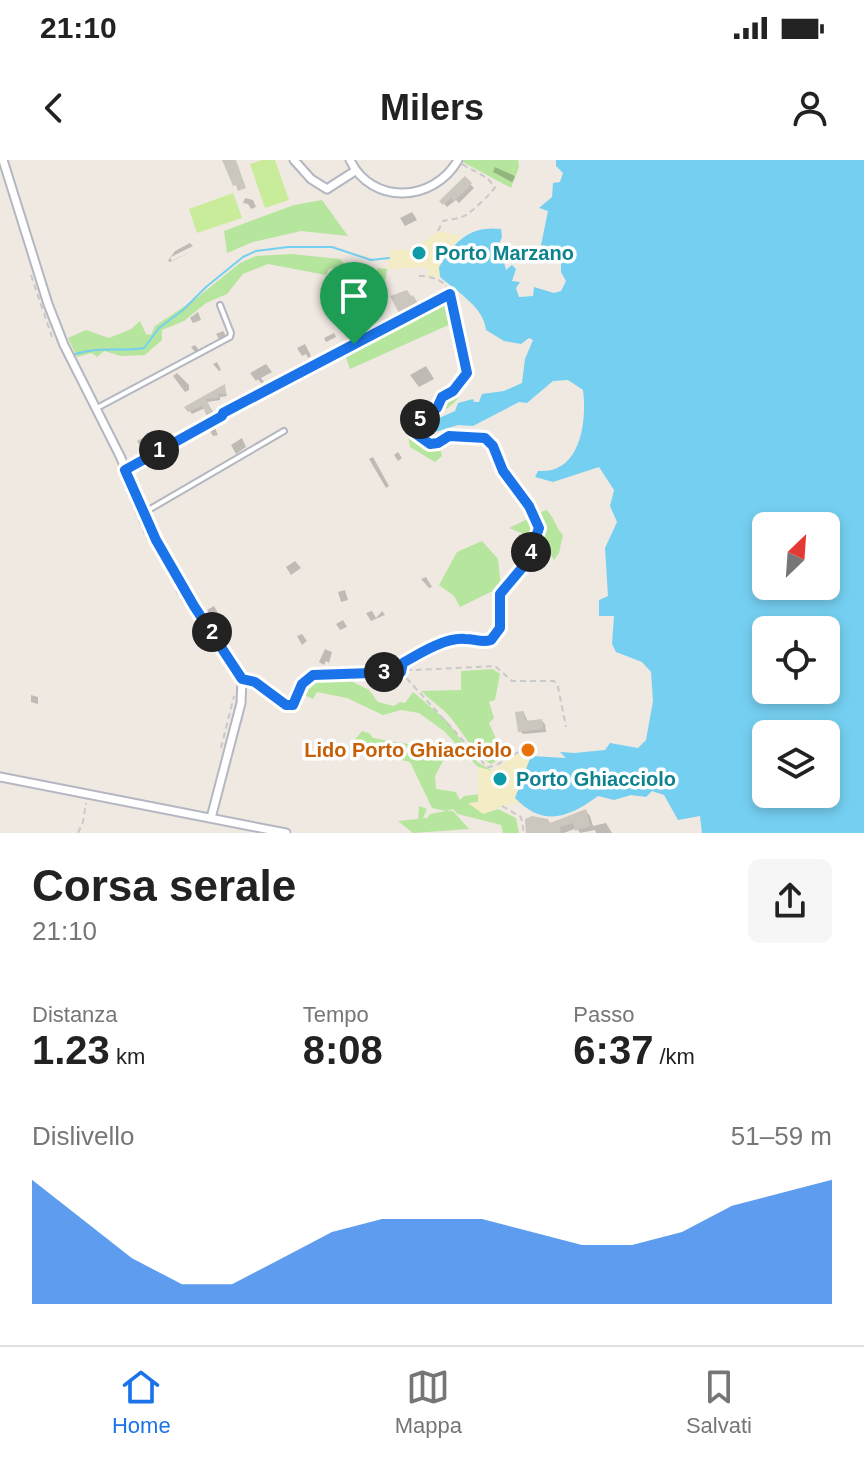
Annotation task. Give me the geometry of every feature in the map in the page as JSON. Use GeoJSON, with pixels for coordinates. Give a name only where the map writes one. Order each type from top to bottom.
{"type":"FeatureCollection","features":[{"type":"Feature","properties":{"kind":"street"},"geometry":{"type":"LineString","coordinates":[[3,160],[64,345],[97,408],[143,513],[194,606],[242,679],[241,703],[211,818]]}},
{"type":"Feature","properties":{"kind":"street"},"geometry":{"type":"LineString","coordinates":[[294,160],[311,179],[327,189],[355,171]]}},
{"type":"Feature","properties":{"kind":"street"},"geometry":{"type":"LineString","coordinates":[[350,160],[355,171],[375,187],[403,194],[434,186],[450,173],[458,161]]}},
{"type":"Feature","properties":{"kind":"street"},"geometry":{"type":"LineString","coordinates":[[0,777],[286,833]]}},
{"type":"Feature","properties":{"kind":"lane"},"geometry":{"type":"LineString","coordinates":[[97,408],[230,337],[220,305]]}},
{"type":"Feature","properties":{"kind":"lane"},"geometry":{"type":"LineString","coordinates":[[125,470],[234,407],[354,344]]}},
{"type":"Feature","properties":{"kind":"lane"},"geometry":{"type":"LineString","coordinates":[[143,513],[284,431]]}},
{"type":"Feature","properties":{"kind":"path"},"geometry":{"type":"LineString","coordinates":[[438,231],[443,221],[464,216],[479,201],[491,195],[495,187],[487,178],[458,161]]}},
{"type":"Feature","properties":{"kind":"path"},"geometry":{"type":"LineString","coordinates":[[30,272],[54,341]]}},
{"type":"Feature","properties":{"kind":"path"},"geometry":{"type":"LineString","coordinates":[[401,672],[403,663],[440,645],[464,638],[486,642],[497,635],[501,621],[498,615],[500,594],[527,562],[538,532],[532,511],[503,471],[492,444],[480,437],[457,435],[430,444],[416,434],[420,419],[437,408],[442,397],[453,391],[467,373],[446,285],[439,280],[419,276]]}},
{"type":"Feature","properties":{"kind":"path"},"geometry":{"type":"LineString","coordinates":[[354,344],[450,294]]}},
{"type":"Feature","properties":{"kind":"path"},"geometry":{"type":"LineString","coordinates":[[121,479],[148,540]]}},
{"type":"Feature","properties":{"kind":"path"},"geometry":{"type":"LineString","coordinates":[[175,589],[187,609]]}},
{"type":"Feature","properties":{"kind":"path"},"geometry":{"type":"LineString","coordinates":[[242,679],[255,682],[286,705],[293,705],[302,684],[313,675],[495,666],[512,681],[554,681],[566,727]]}},
{"type":"Feature","properties":{"kind":"path"},"geometry":{"type":"LineString","coordinates":[[401,672],[487,767],[501,764],[518,750],[528,750]]}},
{"type":"Feature","properties":{"kind":"path"},"geometry":{"type":"LineString","coordinates":[[220,754],[236,687]]}},
{"type":"Feature","properties":{"kind":"path"},"geometry":{"type":"LineString","coordinates":[[78,833],[83,822],[86,793]]}},
{"type":"Feature","properties":{"kind":"path"},"geometry":{"type":"LineString","coordinates":[[502,806],[521,817],[524,833]]}},
{"type":"Feature","properties":{"kind":"green space"},"geometry":{"type":"Polygon","coordinates":[[[275,160],[289,200],[265,208],[250,164],[275,160]]]}},
{"type":"Feature","properties":{"kind":"green space"},"geometry":{"type":"Polygon","coordinates":[[[464,160],[518,160],[519,167],[511,188],[464,160]]]}},
{"type":"Feature","properties":{"kind":"green space"},"geometry":{"type":"Polygon","coordinates":[[[233,193],[242,218],[197,233],[189,209],[233,193]]]}},
{"type":"Feature","properties":{"kind":"green space"},"geometry":{"type":"Polygon","coordinates":[[[322,200],[348,236],[301,231],[253,242],[227,253],[224,231],[294,205],[322,200]]]}},
{"type":"Feature","properties":{"kind":"green space"},"geometry":{"type":"Polygon","coordinates":[[[292,254],[340,259],[352,271],[387,269],[385,282],[359,280],[337,268],[329,269],[326,275],[268,264],[243,274],[227,294],[206,303],[184,321],[162,330],[162,340],[145,355],[121,356],[104,351],[97,357],[92,353],[77,357],[68,338],[86,330],[109,338],[131,329],[140,321],[146,334],[151,335],[155,326],[240,263],[256,256],[292,254]]]}},
{"type":"Feature","properties":{"kind":"green space"},"geometry":{"type":"Polygon","coordinates":[[[448,297],[453,323],[350,369],[344,352],[448,297]]]}},
{"type":"Feature","properties":{"kind":"green space"},"geometry":{"type":"Polygon","coordinates":[[[455,394],[458,398],[426,422],[419,432],[427,442],[451,435],[454,440],[452,444],[440,447],[442,456],[435,462],[410,447],[407,429],[455,394]]]}},
{"type":"Feature","properties":{"kind":"green space"},"geometry":{"type":"Polygon","coordinates":[[[546,510],[563,535],[554,560],[543,542],[509,528],[546,510]]]}},
{"type":"Feature","properties":{"kind":"green space"},"geometry":{"type":"Polygon","coordinates":[[[482,541],[498,559],[501,587],[460,607],[454,596],[439,585],[457,552],[482,541]]]}},
{"type":"Feature","properties":{"kind":"green space"},"geometry":{"type":"Polygon","coordinates":[[[493,669],[500,674],[495,700],[489,702],[494,718],[489,723],[497,748],[502,753],[491,764],[475,750],[447,714],[421,691],[461,690],[461,671],[493,669]]]}},
{"type":"Feature","properties":{"kind":"green space"},"geometry":{"type":"Polygon","coordinates":[[[347,679],[369,690],[378,702],[394,706],[405,703],[413,692],[446,720],[477,762],[493,771],[478,767],[444,731],[419,713],[401,710],[383,715],[347,698],[317,692],[313,699],[302,694],[306,686],[324,680],[347,679]]]}},
{"type":"Feature","properties":{"kind":"green space"},"geometry":{"type":"Polygon","coordinates":[[[362,731],[373,738],[437,749],[443,761],[435,776],[436,789],[456,792],[460,800],[464,796],[480,794],[478,802],[483,814],[498,809],[516,818],[519,833],[503,833],[501,825],[458,814],[453,809],[447,811],[453,811],[469,829],[413,833],[398,821],[418,819],[419,806],[427,809],[423,818],[446,811],[432,808],[410,762],[349,747],[362,731]]]}},
{"type":"Feature","properties":{"kind":"sand","name":"Porto Marzano"},"geometry":{"type":"Polygon","coordinates":[[[438,231],[461,236],[439,266],[440,277],[426,276],[430,271],[426,267],[387,269],[391,250],[414,250],[438,231]]]}},
{"type":"Feature","properties":{"kind":"sand","name":"Porto Ghiacciolo"},"geometry":{"type":"Polygon","coordinates":[[[529,752],[531,756],[515,798],[521,804],[511,803],[483,814],[468,803],[478,802],[478,767],[493,771],[517,754],[529,752]]]}},
{"type":"Feature","properties":{"kind":"water"},"geometry":{"type":"Polygon","coordinates":[[[556,160],[864,160],[864,833],[702,833],[700,816],[678,820],[664,795],[652,791],[646,797],[631,795],[614,800],[598,796],[567,814],[556,816],[536,813],[515,798],[531,756],[566,758],[560,752],[605,750],[610,743],[638,748],[646,740],[653,701],[651,672],[642,662],[616,652],[612,644],[614,616],[599,616],[599,600],[608,596],[605,548],[617,522],[610,506],[614,490],[599,467],[553,482],[535,477],[538,471],[552,470],[564,464],[572,455],[582,430],[583,390],[568,380],[553,381],[527,403],[519,402],[473,426],[458,425],[429,434],[423,430],[428,423],[455,411],[458,403],[473,399],[479,402],[482,394],[504,391],[522,383],[525,359],[533,340],[529,338],[521,344],[504,341],[486,330],[475,307],[440,277],[439,267],[464,237],[480,230],[501,229],[499,244],[503,248],[500,261],[504,262],[506,270],[512,265],[516,269],[512,281],[520,282],[516,288],[519,297],[533,296],[534,287],[554,293],[561,291],[566,281],[561,272],[561,261],[541,245],[548,211],[539,208],[552,197],[553,183],[560,182],[563,173],[556,166],[556,160]]]}},
{"type":"Feature","properties":{"kind":"building"},"geometry":{"type":"Polygon","coordinates":[[[222,160],[236,160],[246,188],[238,191],[236,185],[233,186],[222,160]]]}},
{"type":"Feature","properties":{"kind":"building"},"geometry":{"type":"Polygon","coordinates":[[[465,176],[472,183],[469,187],[454,201],[451,198],[443,205],[439,201],[465,176]]]}},
{"type":"Feature","properties":{"kind":"building"},"geometry":{"type":"Polygon","coordinates":[[[407,290],[419,305],[400,315],[390,296],[407,290]]]}},
{"type":"Feature","properties":{"kind":"building"},"geometry":{"type":"Polygon","coordinates":[[[225,384],[226,394],[206,399],[214,414],[208,418],[202,406],[188,412],[184,407],[225,384]]]}},
{"type":"Feature","properties":{"kind":"building"},"geometry":{"type":"Polygon","coordinates":[[[524,711],[525,721],[542,719],[543,729],[518,732],[515,712],[524,711]]]}},
{"type":"Feature","properties":{"kind":"building"},"geometry":{"type":"Polygon","coordinates":[[[586,809],[590,826],[575,831],[573,823],[560,827],[561,833],[526,833],[525,819],[532,816],[548,819],[550,823],[586,809]]]}},
{"type":"Feature","properties":{"kind":"waterway"},"geometry":{"type":"LineString","coordinates":[[75,354],[93,350],[144,348],[159,328],[206,287],[243,257],[256,251],[332,247],[371,260],[389,258]]}},
{"type":"Feature","properties":{"kind":"place","name":"Porto Marzano"},"geometry":{"type":"Point","coordinates":[419,253]}},
{"type":"Feature","properties":{"kind":"place","name":"Lido Porto Ghiacciolo"},"geometry":{"type":"Point","coordinates":[528,750]}},
{"type":"Feature","properties":{"kind":"place","name":"Porto Ghiacciolo"},"geometry":{"type":"Point","coordinates":[500,779]}},
{"type":"Feature","properties":{"kind":"route"},"geometry":{"type":"LineString","coordinates":[[450,294],[467,373],[453,391],[442,397],[437,408],[420,419],[416,434],[430,444],[457,435],[485,438],[492,444],[503,471],[514,482],[539,528],[527,562],[500,594],[500,628],[491,640],[476,642],[464,638],[440,645],[403,663],[401,672],[313,675],[295,694],[293,705],[286,705],[255,682],[242,679],[194,606],[156,540],[125,470],[223,413],[354,344],[450,294]]}}]}
